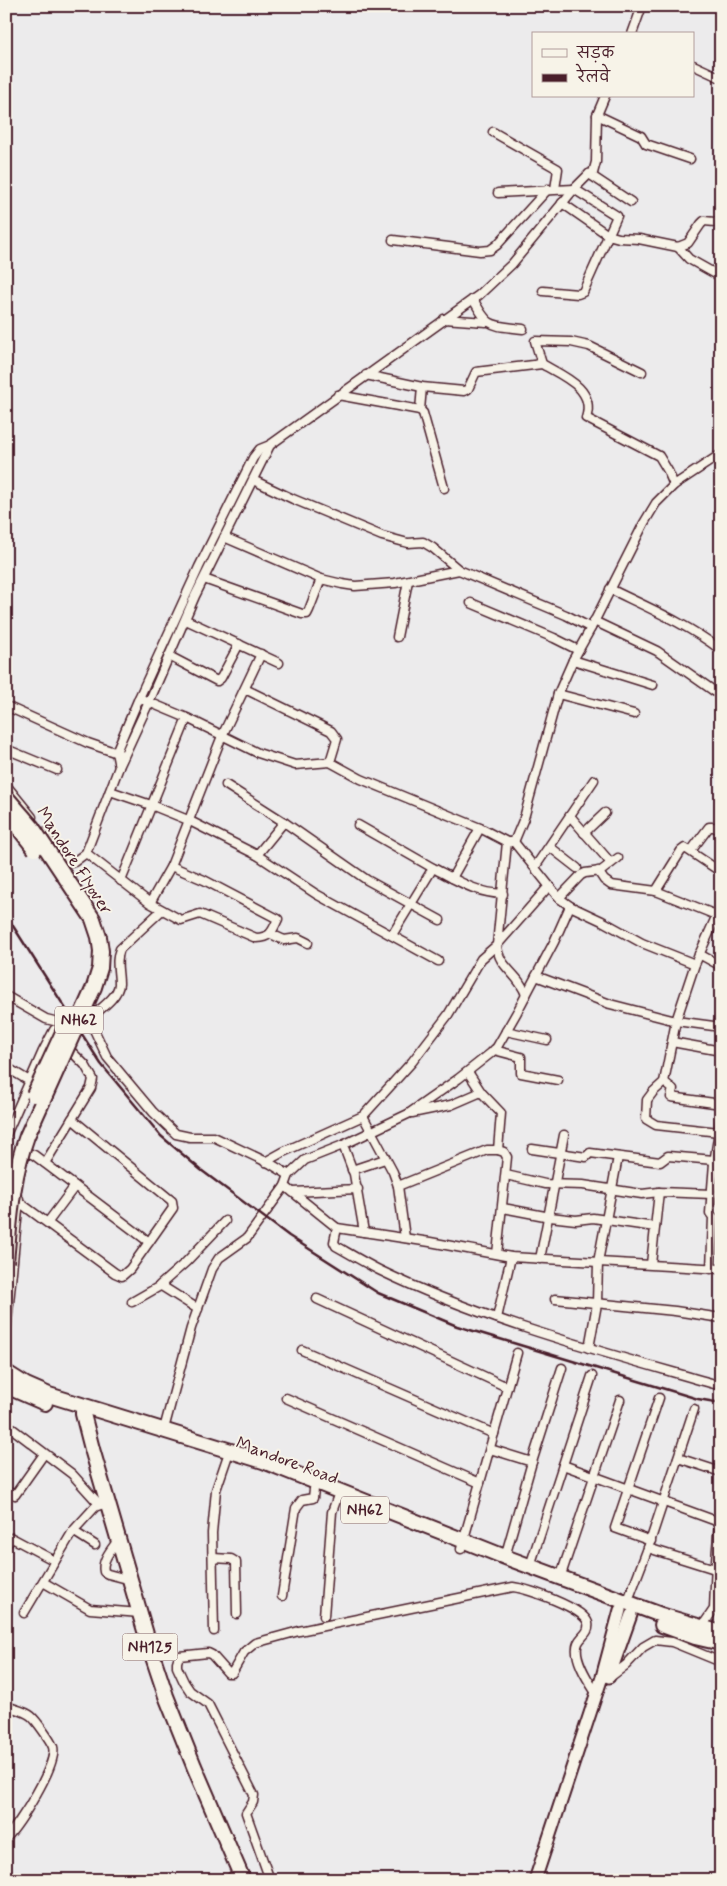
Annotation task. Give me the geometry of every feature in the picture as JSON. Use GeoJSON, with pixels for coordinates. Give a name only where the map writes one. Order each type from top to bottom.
{"type":"FeatureCollection","features":[{"type":"Feature","properties":{"kind":"highway","name":"Mandore Flyover"},"geometry":{"type":"LineString","coordinates":[[6,798],[32,827],[93,919],[101,951],[100,968],[94,987],[19,1156],[13,1186],[6,1262]]}},
{"type":"Feature","properties":{"kind":"highway","name":"Mandore Flyover"},"geometry":{"type":"LineString","coordinates":[[6,812],[26,835],[85,926],[90,940],[92,956],[87,980],[19,1130],[10,1154],[6,1174]]}},
{"type":"Feature","properties":{"kind":"highway","name":"NH62"},"geometry":{"type":"LineString","coordinates":[[6,1377],[88,1412]]}},
{"type":"Feature","properties":{"kind":"highway","name":"Mandore Road"},"geometry":{"type":"LineString","coordinates":[[88,1412],[164,1429],[263,1461],[462,1544],[695,1637],[721,1643]]}},
{"type":"Feature","properties":{"kind":"highway","name":"Mandore Road"},"geometry":{"type":"LineString","coordinates":[[88,1412],[227,1458],[462,1544],[530,1566],[626,1609],[721,1633]]}},
{"type":"Feature","properties":{"kind":"highway","name":"NH125"},"geometry":{"type":"LineString","coordinates":[[88,1412],[104,1504],[119,1538],[140,1613],[170,1705],[194,1766],[242,1875]]}},
{"type":"Feature","properties":{"kind":"highway","name":"NH125"},"geometry":{"type":"LineString","coordinates":[[88,1412],[162,1664],[199,1762],[251,1880]]}},
{"type":"Feature","properties":{"kind":"street"},"geometry":{"type":"LineString","coordinates":[[633,32],[642,6]]}},
{"type":"Feature","properties":{"kind":"street"},"geometry":{"type":"LineString","coordinates":[[694,65],[721,78]]}},
{"type":"Feature","properties":{"kind":"street"},"geometry":{"type":"LineString","coordinates":[[119,767],[116,752],[139,698],[199,567],[253,458],[260,449],[270,445],[474,299],[512,264],[574,188],[589,174],[593,173],[596,162],[597,115],[604,98]]}},
{"type":"Feature","properties":{"kind":"street"},"geometry":{"type":"LineString","coordinates":[[597,115],[641,136],[646,144],[690,159]]}},
{"type":"Feature","properties":{"kind":"street"},"geometry":{"type":"LineString","coordinates":[[393,240],[480,251],[490,250],[552,189],[558,169],[493,132]]}},
{"type":"Feature","properties":{"kind":"street"},"geometry":{"type":"LineString","coordinates":[[589,174],[631,202]]}},
{"type":"Feature","properties":{"kind":"street"},"geometry":{"type":"LineString","coordinates":[[498,193],[574,188],[617,216],[583,292],[578,294],[543,291]]}},
{"type":"Feature","properties":{"kind":"street"},"geometry":{"type":"LineString","coordinates":[[562,203],[608,235],[678,247],[688,243],[704,221],[715,222],[721,220]]}},
{"type":"Feature","properties":{"kind":"street"},"geometry":{"type":"LineString","coordinates":[[678,247],[689,259],[721,277]]}},
{"type":"Feature","properties":{"kind":"street"},"geometry":{"type":"LineString","coordinates":[[474,299],[486,322]]}},
{"type":"Feature","properties":{"kind":"street"},"geometry":{"type":"LineString","coordinates":[[444,320],[486,322],[496,326],[523,329]]}},
{"type":"Feature","properties":{"kind":"street"},"geometry":{"type":"LineString","coordinates":[[542,364],[535,341],[571,342],[589,346],[642,372]]}},
{"type":"Feature","properties":{"kind":"street"},"geometry":{"type":"LineString","coordinates":[[366,375],[422,387],[464,391],[468,389],[474,374],[478,372],[542,364],[567,378],[587,398],[588,411],[586,418],[659,456],[673,483]]}},
{"type":"Feature","properties":{"kind":"street"},"geometry":{"type":"LineString","coordinates":[[422,387],[420,410],[423,413],[444,488]]}},
{"type":"Feature","properties":{"kind":"street"},"geometry":{"type":"LineString","coordinates":[[338,395],[420,410]]}},
{"type":"Feature","properties":{"kind":"street"},"geometry":{"type":"LineString","coordinates":[[6,785],[66,861],[74,862],[86,853],[119,767],[169,656],[224,537],[270,445]]}},
{"type":"Feature","properties":{"kind":"street"},"geometry":{"type":"LineString","coordinates":[[526,995],[523,985],[506,967],[497,955],[494,947],[499,894],[508,842],[524,818],[558,694],[576,649],[656,503],[673,483],[721,454]]}},
{"type":"Feature","properties":{"kind":"street"},"geometry":{"type":"LineString","coordinates":[[253,480],[293,499],[382,536],[408,543],[423,542],[434,548],[459,570],[657,651],[721,696]]}},
{"type":"Feature","properties":{"kind":"street"},"geometry":{"type":"LineString","coordinates":[[224,537],[320,579],[355,586],[408,582],[459,570]]}},
{"type":"Feature","properties":{"kind":"street"},"geometry":{"type":"LineString","coordinates":[[204,579],[302,614],[307,614],[320,579]]}},
{"type":"Feature","properties":{"kind":"street"},"geometry":{"type":"LineString","coordinates":[[397,637],[408,582]]}},
{"type":"Feature","properties":{"kind":"street"},"geometry":{"type":"LineString","coordinates":[[610,589],[684,624],[701,634],[721,650]]}},
{"type":"Feature","properties":{"kind":"street"},"geometry":{"type":"LineString","coordinates":[[471,603],[576,649]]}},
{"type":"Feature","properties":{"kind":"street"},"geometry":{"type":"LineString","coordinates":[[186,620],[279,662]]}},
{"type":"Feature","properties":{"kind":"street"},"geometry":{"type":"LineString","coordinates":[[169,656],[217,681],[239,644]]}},
{"type":"Feature","properties":{"kind":"street"},"geometry":{"type":"LineString","coordinates":[[150,903],[170,866],[222,736],[261,654]]}},
{"type":"Feature","properties":{"kind":"street"},"geometry":{"type":"LineString","coordinates":[[573,660],[653,685]]}},
{"type":"Feature","properties":{"kind":"street"},"geometry":{"type":"LineString","coordinates":[[245,689],[331,731],[337,739],[330,762]]}},
{"type":"Feature","properties":{"kind":"street"},"geometry":{"type":"LineString","coordinates":[[558,694],[634,714]]}},
{"type":"Feature","properties":{"kind":"street"},"geometry":{"type":"LineString","coordinates":[[139,698],[187,718],[258,754],[295,765],[330,762],[361,779],[480,828],[508,842],[535,867],[559,898],[570,906],[642,943],[695,964]]}},
{"type":"Feature","properties":{"kind":"street"},"geometry":{"type":"LineString","coordinates":[[6,706],[88,743],[125,755]]}},
{"type":"Feature","properties":{"kind":"street"},"geometry":{"type":"LineString","coordinates":[[121,881],[187,718]]}},
{"type":"Feature","properties":{"kind":"street"},"geometry":{"type":"LineString","coordinates":[[6,749],[57,770]]}},
{"type":"Feature","properties":{"kind":"street"},"geometry":{"type":"LineString","coordinates":[[535,867],[594,780]]}},
{"type":"Feature","properties":{"kind":"street"},"geometry":{"type":"LineString","coordinates":[[226,785],[368,880],[440,920]]}},
{"type":"Feature","properties":{"kind":"street"},"geometry":{"type":"LineString","coordinates":[[110,791],[188,820],[257,855],[316,894],[438,961]]}},
{"type":"Feature","properties":{"kind":"street"},"geometry":{"type":"LineString","coordinates":[[584,833],[605,813]]}},
{"type":"Feature","properties":{"kind":"street"},"geometry":{"type":"LineString","coordinates":[[559,898],[581,875],[598,871],[614,860],[584,833],[570,816]]}},
{"type":"Feature","properties":{"kind":"street"},"geometry":{"type":"LineString","coordinates":[[257,855],[284,822]]}},
{"type":"Feature","properties":{"kind":"street"},"geometry":{"type":"LineString","coordinates":[[358,825],[452,878],[486,894],[499,894]]}},
{"type":"Feature","properties":{"kind":"street"},"geometry":{"type":"LineString","coordinates":[[691,851],[706,829],[714,827],[721,831]]}},
{"type":"Feature","properties":{"kind":"street"},"geometry":{"type":"LineString","coordinates":[[452,878],[480,828]]}},
{"type":"Feature","properties":{"kind":"street"},"geometry":{"type":"LineString","coordinates":[[550,846],[576,868]]}},
{"type":"Feature","properties":{"kind":"street"},"geometry":{"type":"LineString","coordinates":[[656,891],[683,848],[691,851],[721,872]]}},
{"type":"Feature","properties":{"kind":"street"},"geometry":{"type":"LineString","coordinates":[[86,853],[150,903],[181,920],[200,914],[256,938],[265,938],[271,934],[278,919],[204,880],[170,866]]}},
{"type":"Feature","properties":{"kind":"street"},"geometry":{"type":"LineString","coordinates":[[392,935],[433,868]]}},
{"type":"Feature","properties":{"kind":"street"},"geometry":{"type":"LineString","coordinates":[[598,871],[604,880],[611,884],[656,891],[716,915]]}},
{"type":"Feature","properties":{"kind":"street"},"geometry":{"type":"LineString","coordinates":[[268,1163],[282,1152],[363,1116],[412,1062],[448,1015],[481,959],[549,886]]}},
{"type":"Feature","properties":{"kind":"street"},"geometry":{"type":"LineString","coordinates":[[408,1114],[468,1072],[494,1050],[554,942],[570,906]]}},
{"type":"Feature","properties":{"kind":"street"},"geometry":{"type":"LineString","coordinates":[[720,1132],[656,1125],[646,1119],[647,1100],[652,1092],[664,1082],[676,1020],[695,964],[721,906]]}},
{"type":"Feature","properties":{"kind":"street"},"geometry":{"type":"LineString","coordinates":[[6,996],[46,1019],[58,1022],[89,1019],[116,994],[119,984],[117,956],[120,949],[162,910]]}},
{"type":"Feature","properties":{"kind":"street"},"geometry":{"type":"LineString","coordinates":[[271,934],[284,940],[298,938],[308,943]]}},
{"type":"Feature","properties":{"kind":"street"},"geometry":{"type":"LineString","coordinates":[[699,954],[721,966]]}},
{"type":"Feature","properties":{"kind":"street"},"geometry":{"type":"LineString","coordinates":[[536,976],[610,1004],[676,1020],[720,1026]]}},
{"type":"Feature","properties":{"kind":"street"},"geometry":{"type":"LineString","coordinates":[[89,1019],[107,1057],[153,1112],[176,1134],[190,1137],[214,1137],[287,1174]]}},
{"type":"Feature","properties":{"kind":"street"},"geometry":{"type":"LineString","coordinates":[[6,1135],[43,1051],[58,1022]]}},
{"type":"Feature","properties":{"kind":"street"},"geometry":{"type":"LineString","coordinates":[[506,1031],[547,1040]]}},
{"type":"Feature","properties":{"kind":"street"},"geometry":{"type":"LineString","coordinates":[[45,1163],[91,1088],[93,1079],[86,1066],[53,1033]]}},
{"type":"Feature","properties":{"kind":"street"},"geometry":{"type":"LineString","coordinates":[[672,1042],[721,1051]]}},
{"type":"Feature","properties":{"kind":"street"},"geometry":{"type":"LineString","coordinates":[[494,1050],[521,1057],[521,1073],[558,1080]]}},
{"type":"Feature","properties":{"kind":"street"},"geometry":{"type":"LineString","coordinates":[[6,1067],[30,1082]]}},
{"type":"Feature","properties":{"kind":"street"},"geometry":{"type":"LineString","coordinates":[[468,1072],[501,1116],[498,1150]]}},
{"type":"Feature","properties":{"kind":"street"},"geometry":{"type":"LineString","coordinates":[[664,1082],[673,1089],[672,1097],[721,1104]]}},
{"type":"Feature","properties":{"kind":"street"},"geometry":{"type":"LineString","coordinates":[[164,1429],[198,1309],[212,1269],[219,1258],[246,1238],[285,1186],[287,1174],[306,1160],[342,1146],[371,1130],[408,1114],[451,1105],[482,1092]]}},
{"type":"Feature","properties":{"kind":"street"},"geometry":{"type":"LineString","coordinates":[[363,1116],[398,1186],[405,1238]]}},
{"type":"Feature","properties":{"kind":"street"},"geometry":{"type":"LineString","coordinates":[[711,1269],[713,1217],[710,1213],[721,1116]]}},
{"type":"Feature","properties":{"kind":"street"},"geometry":{"type":"LineString","coordinates":[[19,1202],[118,1275],[122,1276],[130,1269],[173,1208],[173,1204],[129,1164],[72,1119]]}},
{"type":"Feature","properties":{"kind":"street"},"geometry":{"type":"LineString","coordinates":[[540,1259],[550,1217],[564,1135]]}},
{"type":"Feature","properties":{"kind":"street"},"geometry":{"type":"LineString","coordinates":[[342,1146],[358,1189],[364,1232]]}},
{"type":"Feature","properties":{"kind":"street"},"geometry":{"type":"LineString","coordinates":[[532,1149],[586,1157],[590,1153],[660,1162],[668,1156],[716,1164]]}},
{"type":"Feature","properties":{"kind":"street"},"geometry":{"type":"LineString","coordinates":[[398,1186],[487,1150],[504,1152],[507,1158],[506,1175],[497,1254]]}},
{"type":"Feature","properties":{"kind":"street"},"geometry":{"type":"LineString","coordinates":[[6,1334],[23,1162],[29,1153],[149,1242]]}},
{"type":"Feature","properties":{"kind":"street"},"geometry":{"type":"LineString","coordinates":[[588,1348],[597,1304],[598,1262],[618,1156]]}},
{"type":"Feature","properties":{"kind":"street"},"geometry":{"type":"LineString","coordinates":[[352,1170],[385,1159]]}},
{"type":"Feature","properties":{"kind":"street"},"geometry":{"type":"LineString","coordinates":[[506,1175],[545,1184],[584,1186],[642,1194],[658,1192],[712,1194]]}},
{"type":"Feature","properties":{"kind":"street"},"geometry":{"type":"LineString","coordinates":[[48,1222],[75,1186]]}},
{"type":"Feature","properties":{"kind":"street"},"geometry":{"type":"LineString","coordinates":[[285,1186],[337,1228],[511,1257],[721,1269]]}},
{"type":"Feature","properties":{"kind":"street"},"geometry":{"type":"LineString","coordinates":[[293,1192],[358,1189]]}},
{"type":"Feature","properties":{"kind":"street"},"geometry":{"type":"LineString","coordinates":[[651,1264],[658,1192]]}},
{"type":"Feature","properties":{"kind":"street"},"geometry":{"type":"LineString","coordinates":[[503,1208],[550,1217],[607,1220],[655,1227]]}},
{"type":"Feature","properties":{"kind":"street"},"geometry":{"type":"LineString","coordinates":[[710,1213],[721,1213]]}},
{"type":"Feature","properties":{"kind":"street"},"geometry":{"type":"LineString","coordinates":[[132,1302],[161,1287],[225,1221]]}},
{"type":"Feature","properties":{"kind":"street"},"geometry":{"type":"LineString","coordinates":[[337,1228],[334,1242],[336,1246],[398,1278],[497,1318],[588,1348],[721,1386]]}},
{"type":"Feature","properties":{"kind":"street"},"geometry":{"type":"LineString","coordinates":[[497,1318],[511,1257]]}},
{"type":"Feature","properties":{"kind":"street"},"geometry":{"type":"LineString","coordinates":[[161,1287],[198,1309]]}},
{"type":"Feature","properties":{"kind":"street"},"geometry":{"type":"LineString","coordinates":[[317,1299],[507,1387]]}},
{"type":"Feature","properties":{"kind":"street"},"geometry":{"type":"LineString","coordinates":[[555,1299],[674,1311],[721,1318]]}},
{"type":"Feature","properties":{"kind":"street"},"geometry":{"type":"LineString","coordinates":[[302,1350],[494,1434]]}},
{"type":"Feature","properties":{"kind":"street"},"geometry":{"type":"LineString","coordinates":[[462,1544],[517,1353]]}},
{"type":"Feature","properties":{"kind":"street"},"geometry":{"type":"LineString","coordinates":[[505,1557],[532,1462],[562,1368]]}},
{"type":"Feature","properties":{"kind":"street"},"geometry":{"type":"LineString","coordinates":[[530,1566],[592,1376]]}},
{"type":"Feature","properties":{"kind":"street"},"geometry":{"type":"LineString","coordinates":[[286,1398],[480,1482]]}},
{"type":"Feature","properties":{"kind":"street"},"geometry":{"type":"LineString","coordinates":[[659,1398],[615,1528],[649,1544],[715,1569]]}},
{"type":"Feature","properties":{"kind":"street"},"geometry":{"type":"LineString","coordinates":[[560,1578],[620,1400]]}},
{"type":"Feature","properties":{"kind":"street"},"geometry":{"type":"LineString","coordinates":[[535,1880],[596,1693],[611,1659],[626,1609],[694,1409]]}},
{"type":"Feature","properties":{"kind":"street"},"geometry":{"type":"LineString","coordinates":[[6,1424],[72,1474],[104,1504],[95,1507],[73,1531],[24,1613]]}},
{"type":"Feature","properties":{"kind":"street"},"geometry":{"type":"LineString","coordinates":[[490,1449],[532,1462]]}},
{"type":"Feature","properties":{"kind":"street"},"geometry":{"type":"LineString","coordinates":[[6,1491],[15,1495],[44,1454]]}},
{"type":"Feature","properties":{"kind":"street"},"geometry":{"type":"LineString","coordinates":[[214,1631],[212,1533],[216,1490],[227,1458]]}},
{"type":"Feature","properties":{"kind":"street"},"geometry":{"type":"LineString","coordinates":[[678,1458],[721,1472]]}},
{"type":"Feature","properties":{"kind":"street"},"geometry":{"type":"LineString","coordinates":[[563,1465],[719,1522],[714,1609],[701,1628]]}},
{"type":"Feature","properties":{"kind":"street"},"geometry":{"type":"LineString","coordinates":[[282,1596],[296,1508],[302,1500],[313,1498],[314,1489]]}},
{"type":"Feature","properties":{"kind":"street"},"geometry":{"type":"LineString","coordinates":[[324,1616],[332,1512],[337,1498]]}},
{"type":"Feature","properties":{"kind":"street"},"geometry":{"type":"LineString","coordinates":[[73,1531],[95,1545]]}},
{"type":"Feature","properties":{"kind":"street"},"geometry":{"type":"LineString","coordinates":[[6,1545],[12,1538],[55,1561]]}},
{"type":"Feature","properties":{"kind":"street"},"geometry":{"type":"LineString","coordinates":[[119,1538],[105,1559],[104,1572],[131,1580]]}},
{"type":"Feature","properties":{"kind":"street"},"geometry":{"type":"LineString","coordinates":[[213,1558],[231,1559],[236,1562],[237,1614]]}},
{"type":"Feature","properties":{"kind":"street"},"geometry":{"type":"LineString","coordinates":[[43,1582],[90,1608],[140,1613]]}},
{"type":"Feature","properties":{"kind":"street"},"geometry":{"type":"LineString","coordinates":[[270,1880],[256,1836],[246,1816],[246,1810],[253,1802],[254,1795],[208,1704],[190,1691],[184,1682],[176,1662],[179,1656],[208,1653],[228,1673],[232,1673],[244,1652],[255,1643],[300,1631],[513,1587],[557,1601],[584,1615],[588,1622],[588,1628],[577,1645],[577,1650],[584,1674],[596,1693]]}},
{"type":"Feature","properties":{"kind":"street"},"geometry":{"type":"LineString","coordinates":[[608,1679],[620,1671],[643,1647],[655,1640],[672,1642],[721,1662]]}},
{"type":"Feature","properties":{"kind":"street"},"geometry":{"type":"LineString","coordinates":[[543,1880],[608,1679],[611,1659]]}},
{"type":"Feature","properties":{"kind":"street"},"geometry":{"type":"LineString","coordinates":[[6,1706],[32,1716],[53,1747],[53,1755],[34,1798],[20,1822],[6,1838]]}},
{"type":"Feature","properties":{"kind":"street"},"geometry":{"type":"LineString","coordinates":[[228,1880],[242,1875]]}},
{"type":"Feature","properties":{"kind":"railway"},"geometry":{"type":"LineString","coordinates":[[6,915],[101,1064],[161,1136],[201,1170],[289,1236],[378,1293],[457,1326],[698,1399],[721,1403]]}}]}
